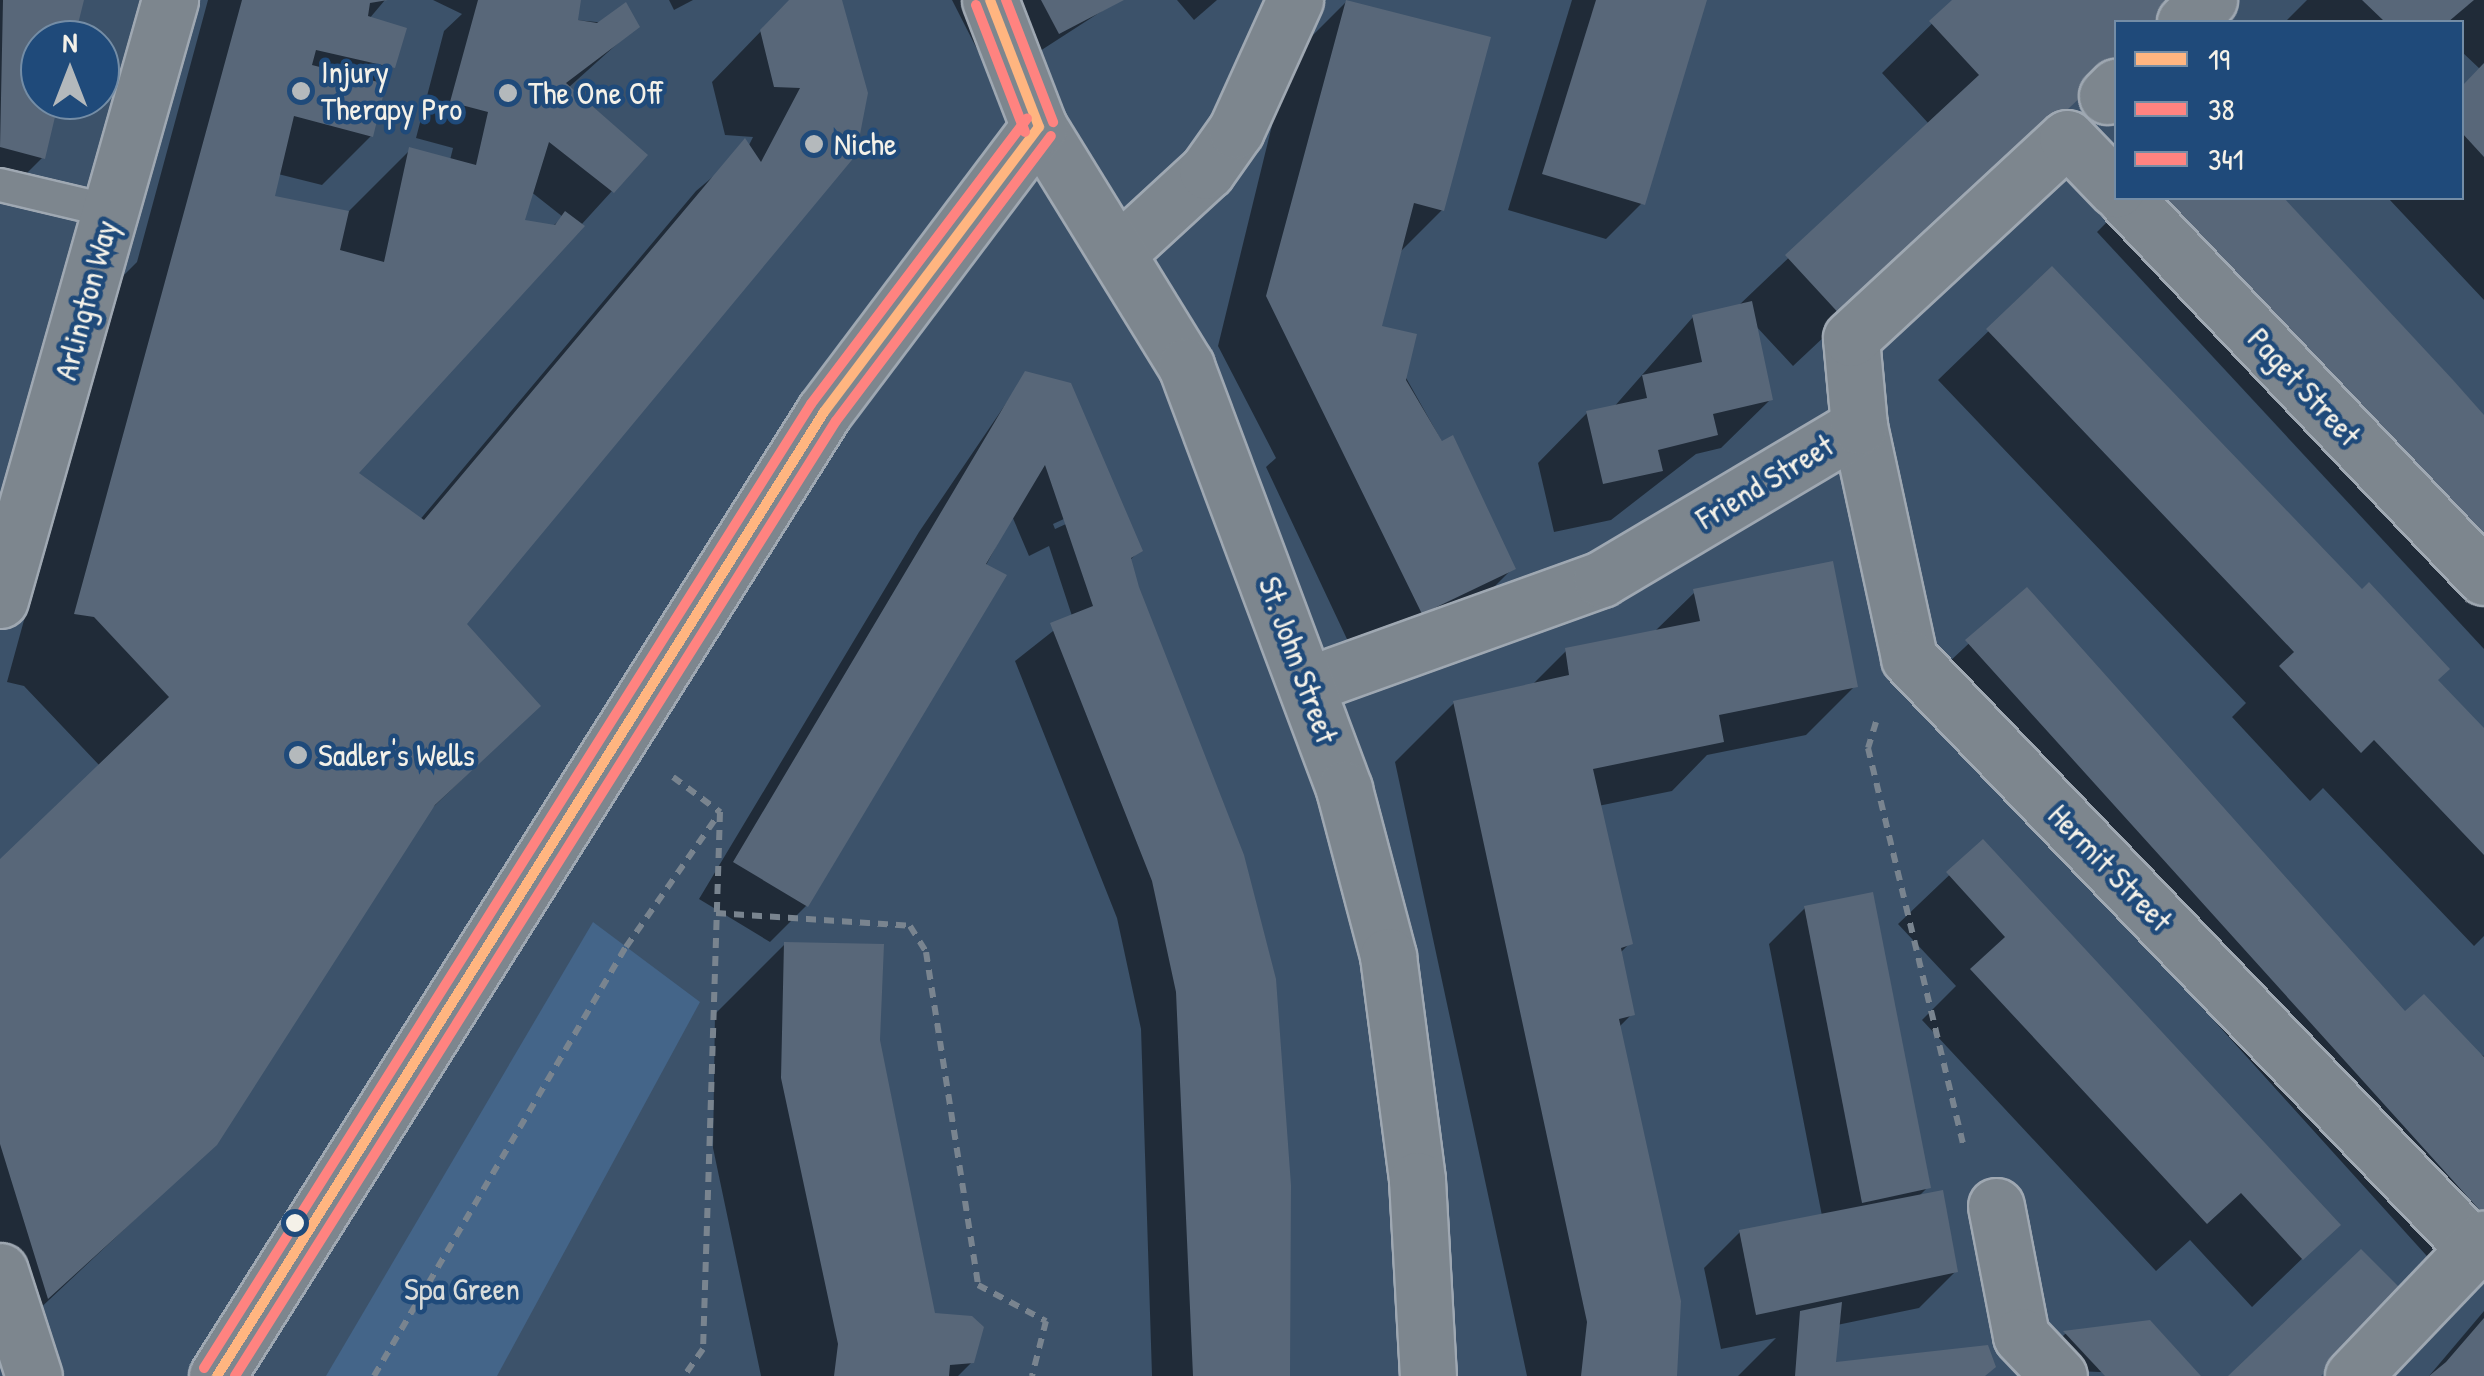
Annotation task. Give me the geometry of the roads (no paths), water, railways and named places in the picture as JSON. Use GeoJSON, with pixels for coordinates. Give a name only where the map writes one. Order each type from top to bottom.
{"type":"FeatureCollection","features":[{"type":"Feature","properties":{"kind":"street","name":"Arlington Way"},"geometry":{"type":"LineString","coordinates":[[0,600],[170,0]]}},
{"type":"Feature","properties":{"kind":"street","name":"St. John Street"},"geometry":{"type":"LineString","coordinates":[[990,0],[1038,126],[1121,250],[1186,366],[1307,685],[1388,956],[1417,1180],[1428,1376]]}},
{"type":"Feature","properties":{"kind":"street"},"geometry":{"type":"LineString","coordinates":[[1121,250],[1226,144],[1295,0]]}},
{"type":"Feature","properties":{"kind":"street"},"geometry":{"type":"LineString","coordinates":[[2187,20],[2209,0]]}},
{"type":"Feature","properties":{"kind":"street"},"geometry":{"type":"LineString","coordinates":[[218,1376],[623,742],[824,412],[1038,126]]}},
{"type":"Feature","properties":{"kind":"street"},"geometry":{"type":"LineString","coordinates":[[2067,138],[2114,187]]}},
{"type":"Feature","properties":{"kind":"street","name":"Friend Street"},"geometry":{"type":"LineString","coordinates":[[1307,685],[1602,579],[1859,426],[1851,338],[2067,138]]}},
{"type":"Feature","properties":{"kind":"street","name":"Paget Street"},"geometry":{"type":"LineString","coordinates":[[2127,200],[2484,578]]}},
{"type":"Feature","properties":{"kind":"street","name":"Hermit Street"},"geometry":{"type":"LineString","coordinates":[[1859,426],[1909,658],[2480,1244]]}},
{"type":"Feature","properties":{"kind":"street"},"geometry":{"type":"LineString","coordinates":[[1996,1206],[2021,1336],[2060,1376]]}},
{"type":"Feature","properties":{"kind":"street"},"geometry":{"type":"LineString","coordinates":[[2353,1376],[2480,1244]]}},
{"type":"Feature","properties":{"kind":"street"},"geometry":{"type":"LineString","coordinates":[[0,1270],[34,1376]]}},
{"type":"Feature","properties":{"kind":"lane","name":"Friend Street"},"geometry":{"type":"LineString","coordinates":[[2067,138],[2112,91]]}},
{"type":"Feature","properties":{"kind":"lane"},"geometry":{"type":"LineString","coordinates":[[0,185],[110,211]]}},
{"type":"Feature","properties":{"kind":"place","name":"Injury Therapy Pro"},"geometry":{"type":"Point","coordinates":[301,91]}},
{"type":"Feature","properties":{"kind":"place","name":"The One Off"},"geometry":{"type":"Point","coordinates":[508,93]}},
{"type":"Feature","properties":{"kind":"place","name":"Niche"},"geometry":{"type":"Point","coordinates":[814,144]}},
{"type":"Feature","properties":{"kind":"place","name":"Sadler's Wells"},"geometry":{"type":"Point","coordinates":[298,755]}},
{"type":"Feature","properties":{"kind":"park label","name":"Spa Green"},"geometry":{"type":"Point","coordinates":[462,1289]}}]}
